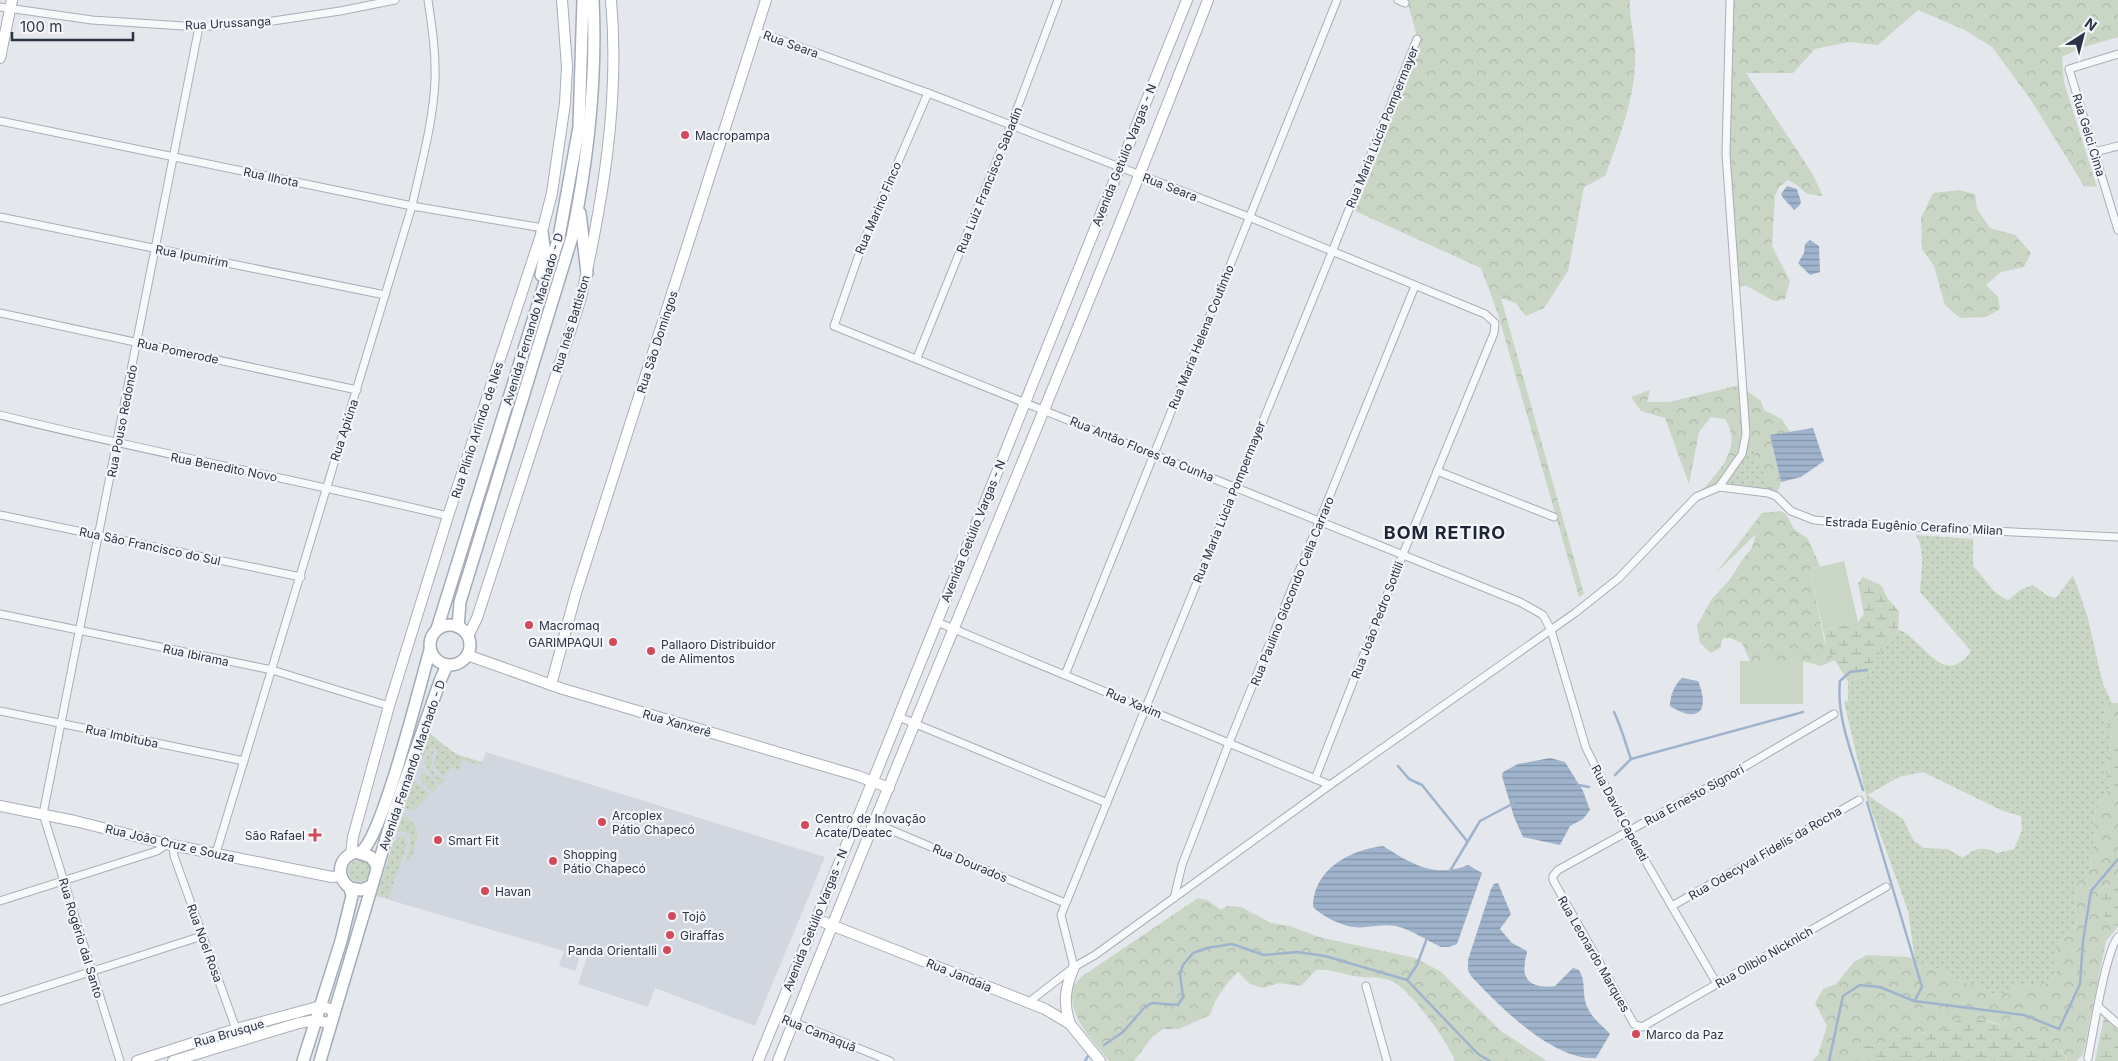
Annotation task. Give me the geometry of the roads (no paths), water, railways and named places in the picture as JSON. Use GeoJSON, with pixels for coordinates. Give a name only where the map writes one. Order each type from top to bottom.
{"type":"FeatureCollection","features":[{"type":"Feature","properties":{"kind":"main road","name":"Avenida Fernando Machado - D"},"geometry":{"type":"LineString","coordinates":[[437,629],[559,237],[579,127],[583,0]]}},
{"type":"Feature","properties":{"kind":"main road","name":"Avenida Fernando Machado - D"},"geometry":{"type":"LineString","coordinates":[[458,626],[460,602],[572,237],[590,126],[594,56],[593,0]]}},
{"type":"Feature","properties":{"kind":"main road"},"geometry":{"type":"LineString","coordinates":[[579,203],[587,273]]}},
{"type":"Feature","properties":{"kind":"main road"},"geometry":{"type":"LineString","coordinates":[[531,330],[531,311],[539,288],[545,253],[542,230]]}},
{"type":"Feature","properties":{"kind":"main road"},"geometry":{"type":"LineString","coordinates":[[447,624],[458,626],[468,636],[469,649],[467,655],[459,662],[447,665],[436,660],[430,650],[430,638],[437,629],[447,624]]}},
{"type":"Feature","properties":{"kind":"main road","name":"Avenida Fernando Machado - D"},"geometry":{"type":"LineString","coordinates":[[356,853],[372,839],[386,801],[430,650]]}},
{"type":"Feature","properties":{"kind":"main road","name":"Avenida Fernando Machado - D"},"geometry":{"type":"LineString","coordinates":[[377,866],[447,665]]}},
{"type":"Feature","properties":{"kind":"main road"},"geometry":{"type":"LineString","coordinates":[[303,1061],[341,942],[352,896],[350,888],[341,876],[340,868],[344,860],[356,853],[372,857],[377,866],[376,877],[371,886],[320,1061]]}},
{"type":"Feature","properties":{"kind":"main road"},"geometry":{"type":"LineString","coordinates":[[350,888],[361,890],[371,886]]}},
{"type":"Feature","properties":{"kind":"street","name":"Rua Urussanga"},"geometry":{"type":"LineString","coordinates":[[7,6],[92,20],[199,27],[272,21],[340,11],[395,0]]}},
{"type":"Feature","properties":{"kind":"street","name":"Rua Apiúna"},"geometry":{"type":"LineString","coordinates":[[216,853],[412,206],[431,120],[434,82],[435,48],[428,0]]}},
{"type":"Feature","properties":{"kind":"street","name":"Rua Plínio Arlindo de Nes"},"geometry":{"type":"LineString","coordinates":[[356,853],[353,836],[389,706],[448,516],[542,230],[552,193],[565,103],[567,67],[562,0]]}},
{"type":"Feature","properties":{"kind":"street","name":"Rua Inês Battiston"},"geometry":{"type":"LineString","coordinates":[[468,636],[477,618],[581,298],[587,273],[612,118],[614,24],[611,0]]}},
{"type":"Feature","properties":{"kind":"street","name":"Rua São Domingos"},"geometry":{"type":"LineString","coordinates":[[551,685],[576,594],[766,0]]}},
{"type":"Feature","properties":{"kind":"street","name":"Rua Luiz Francisco Sabadin"},"geometry":{"type":"LineString","coordinates":[[917,358],[1011,125],[1058,0]]}},
{"type":"Feature","properties":{"kind":"street","name":"Avenida Getúlio Vargas - N"},"geometry":{"type":"LineString","coordinates":[[758,1061],[899,717],[1187,0]]}},
{"type":"Feature","properties":{"kind":"street","name":"Avenida Getúlio Vargas - N"},"geometry":{"type":"LineString","coordinates":[[778,1061],[1042,410],[1140,176],[1208,0]]}},
{"type":"Feature","properties":{"kind":"street","name":"Rua Maria Helena Coutinho"},"geometry":{"type":"LineString","coordinates":[[1065,674],[1337,0]]}},
{"type":"Feature","properties":{"kind":"street"},"geometry":{"type":"LineString","coordinates":[[1029,1002],[1074,967],[1095,955],[1330,785],[1551,630],[1619,578],[1696,497],[1719,487],[1742,454],[1746,434],[1726,154],[1730,0]]}},
{"type":"Feature","properties":{"kind":"street"},"geometry":{"type":"LineString","coordinates":[[0,58],[7,6]]}},
{"type":"Feature","properties":{"kind":"street","name":"Rua Pouso Redondo"},"geometry":{"type":"LineString","coordinates":[[43,814],[118,445],[199,27]]}},
{"type":"Feature","properties":{"kind":"street","name":"Rua Seara"},"geometry":{"type":"LineString","coordinates":[[756,31],[928,93],[1249,217],[1485,314],[1495,323]]}},
{"type":"Feature","properties":{"kind":"street","name":"Rua Maria Lúcia Pompermayer"},"geometry":{"type":"LineString","coordinates":[[1074,967],[1061,915],[1065,903],[1332,252],[1416,39]]}},
{"type":"Feature","properties":{"kind":"street","name":"Rua Gelci Cima"},"geometry":{"type":"LineString","coordinates":[[2118,54],[2069,69],[2118,230]]}},
{"type":"Feature","properties":{"kind":"street","name":"Rua Marino Finco"},"geometry":{"type":"LineString","coordinates":[[834,326],[862,243],[928,93]]}},
{"type":"Feature","properties":{"kind":"street","name":"Rua Ilhota"},"geometry":{"type":"LineString","coordinates":[[0,121],[412,206],[542,230]]}},
{"type":"Feature","properties":{"kind":"street"},"geometry":{"type":"LineString","coordinates":[[2095,152],[2118,146]]}},
{"type":"Feature","properties":{"kind":"street","name":"Rua Ipumirim"},"geometry":{"type":"LineString","coordinates":[[0,216],[385,295]]}},
{"type":"Feature","properties":{"kind":"street","name":"Rua Paulino Giocondo Cella Carraro"},"geometry":{"type":"LineString","coordinates":[[1174,898],[1182,865],[1230,743],[1415,286]]}},
{"type":"Feature","properties":{"kind":"street","name":"Rua Pomerode"},"geometry":{"type":"LineString","coordinates":[[0,313],[356,390]]}},
{"type":"Feature","properties":{"kind":"street","name":"Rua João Pedro Sottili"},"geometry":{"type":"LineString","coordinates":[[1315,778],[1403,554],[1494,333],[1495,323]]}},
{"type":"Feature","properties":{"kind":"street","name":"Rua Antão Flores da Cunha"},"geometry":{"type":"LineString","coordinates":[[834,326],[1236,486],[1520,602],[1543,615],[1551,630]]}},
{"type":"Feature","properties":{"kind":"street","name":"Rua Benedito Novo"},"geometry":{"type":"LineString","coordinates":[[0,415],[118,445],[326,487],[448,516]]}},
{"type":"Feature","properties":{"kind":"street"},"geometry":{"type":"LineString","coordinates":[[1437,471],[1554,517]]}},
{"type":"Feature","properties":{"kind":"street","name":"Estrada Eugênio Cerafino Milan"},"geometry":{"type":"LineString","coordinates":[[1719,487],[1768,493],[1776,496],[1792,512],[1814,520],[1873,525],[2118,537]]}},
{"type":"Feature","properties":{"kind":"street","name":"Rua São Francisco do Sul"},"geometry":{"type":"LineString","coordinates":[[0,515],[301,577]]}},
{"type":"Feature","properties":{"kind":"street","name":"Rua Ibirama"},"geometry":{"type":"LineString","coordinates":[[0,614],[272,670],[389,706]]}},
{"type":"Feature","properties":{"kind":"street","name":"Rua Xaxim"},"geometry":{"type":"LineString","coordinates":[[937,622],[1330,785]]}},
{"type":"Feature","properties":{"kind":"street","name":"Rua David Capeleti"},"geometry":{"type":"LineString","coordinates":[[1551,630],[1586,748],[1628,831],[1717,984]]}},
{"type":"Feature","properties":{"kind":"street","name":"Rua Xanxerê"},"geometry":{"type":"LineString","coordinates":[[467,655],[551,685],[872,780],[889,788]]}},
{"type":"Feature","properties":{"kind":"street","name":"Rua Imbituba"},"geometry":{"type":"LineString","coordinates":[[0,711],[244,761]]}},
{"type":"Feature","properties":{"kind":"street","name":"Rua Ernesto Signori"},"geometry":{"type":"LineString","coordinates":[[1553,876],[1558,870],[1732,774],[1834,714]]}},
{"type":"Feature","properties":{"kind":"street"},"geometry":{"type":"LineString","coordinates":[[899,717],[1107,803]]}},
{"type":"Feature","properties":{"kind":"street","name":"Rua Odecyval Fidelis da Rocha"},"geometry":{"type":"LineString","coordinates":[[1672,906],[1859,800]]}},
{"type":"Feature","properties":{"kind":"street","name":"Rua João Cruz e Souza"},"geometry":{"type":"LineString","coordinates":[[0,806],[321,875],[341,876]]}},
{"type":"Feature","properties":{"kind":"street","name":"Rua Rogério dal Santo"},"geometry":{"type":"LineString","coordinates":[[43,814],[120,1061]]}},
{"type":"Feature","properties":{"kind":"street","name":"Rua Dourados"},"geometry":{"type":"LineString","coordinates":[[874,823],[1065,903]]}},
{"type":"Feature","properties":{"kind":"street"},"geometry":{"type":"LineString","coordinates":[[0,901],[157,851],[170,844]]}},
{"type":"Feature","properties":{"kind":"street","name":"Rua Noel Rosa"},"geometry":{"type":"LineString","coordinates":[[170,844],[240,1040]]}},
{"type":"Feature","properties":{"kind":"street"},"geometry":{"type":"LineString","coordinates":[[837,868],[846,878],[842,902]]}},
{"type":"Feature","properties":{"kind":"street","name":"Rua Leonardo Marques"},"geometry":{"type":"LineString","coordinates":[[1553,876],[1555,885],[1634,1024],[1642,1027]]}},
{"type":"Feature","properties":{"kind":"street","name":"Rua Olibio Nicknich"},"geometry":{"type":"LineString","coordinates":[[1642,1027],[1886,887]]}},
{"type":"Feature","properties":{"kind":"street","name":"Rua Jandaia"},"geometry":{"type":"LineString","coordinates":[[816,919],[1029,1002],[1070,1024],[1100,1061]]}},
{"type":"Feature","properties":{"kind":"street"},"geometry":{"type":"LineString","coordinates":[[0,1001],[202,936]]}},
{"type":"Feature","properties":{"kind":"street"},"geometry":{"type":"LineString","coordinates":[[2088,1058],[2112,948],[2118,937]]}},
{"type":"Feature","properties":{"kind":"street"},"geometry":{"type":"LineString","coordinates":[[1070,1024],[1065,1009],[1065,987],[1074,967]]}},
{"type":"Feature","properties":{"kind":"street"},"geometry":{"type":"LineString","coordinates":[[1366,986],[1387,1061]]}},
{"type":"Feature","properties":{"kind":"street"},"geometry":{"type":"LineString","coordinates":[[321,1006],[335,1011]]}},
{"type":"Feature","properties":{"kind":"street","name":"Rua Brusque"},"geometry":{"type":"LineString","coordinates":[[173,1061],[240,1040],[269,1026],[321,1006]]}},
{"type":"Feature","properties":{"kind":"street"},"geometry":{"type":"LineString","coordinates":[[2099,1007],[2118,1024]]}},
{"type":"Feature","properties":{"kind":"street","name":"Rua Camaquã"},"geometry":{"type":"LineString","coordinates":[[776,1015],[890,1061]]}},
{"type":"Feature","properties":{"kind":"street"},"geometry":{"type":"LineString","coordinates":[[316,1020],[331,1024]]}},
{"type":"Feature","properties":{"kind":"street","name":"Rua Brusque"},"geometry":{"type":"LineString","coordinates":[[136,1061],[236,1029],[316,1020]]}},
{"type":"Feature","properties":{"kind":"water"},"geometry":{"type":"Polygon","coordinates":[[[1787,186],[1797,189],[1801,202],[1794,210],[1781,194],[1787,186]]]}},
{"type":"Feature","properties":{"kind":"water"},"geometry":{"type":"Polygon","coordinates":[[[1810,240],[1819,246],[1820,272],[1810,275],[1798,263],[1804,253],[1805,244],[1810,240]]]}},
{"type":"Feature","properties":{"kind":"water"},"geometry":{"type":"Polygon","coordinates":[[[1813,428],[1824,461],[1801,477],[1781,482],[1770,435],[1813,428]]]}},
{"type":"Feature","properties":{"kind":"water"},"geometry":{"type":"Polygon","coordinates":[[[1682,678],[1698,681],[1700,686],[1703,703],[1702,708],[1695,714],[1683,713],[1670,706],[1673,691],[1682,678]]]}},
{"type":"Feature","properties":{"kind":"water"},"geometry":{"type":"Polygon","coordinates":[[[1550,758],[1565,762],[1583,791],[1590,810],[1583,819],[1570,826],[1560,845],[1523,837],[1514,817],[1502,776],[1503,772],[1518,764],[1550,758]]]}},
{"type":"Feature","properties":{"kind":"water"},"geometry":{"type":"Polygon","coordinates":[[[1383,846],[1413,863],[1434,870],[1456,869],[1468,865],[1482,873],[1457,944],[1441,947],[1396,926],[1352,927],[1344,925],[1330,919],[1313,907],[1319,882],[1335,864],[1358,852],[1383,846]]]}},
{"type":"Feature","properties":{"kind":"water"},"geometry":{"type":"Polygon","coordinates":[[[1498,883],[1511,914],[1500,929],[1512,943],[1527,951],[1524,970],[1528,980],[1537,985],[1555,986],[1573,968],[1579,970],[1588,1009],[1593,1017],[1610,1034],[1596,1058],[1579,1057],[1562,1051],[1545,1041],[1511,1015],[1471,976],[1468,970],[1468,960],[1491,889],[1494,884],[1498,883]]]}},
{"type":"Feature","properties":{"kind":"waterway"},"geometry":{"type":"LineString","coordinates":[[1863,790],[1846,736],[1839,695],[1840,681],[1850,672],[1867,670]]}},
{"type":"Feature","properties":{"kind":"waterway"},"geometry":{"type":"LineString","coordinates":[[1614,712],[1631,759]]}},
{"type":"Feature","properties":{"kind":"waterway"},"geometry":{"type":"LineString","coordinates":[[1615,775],[1631,759],[1803,712]]}},
{"type":"Feature","properties":{"kind":"waterway"},"geometry":{"type":"LineString","coordinates":[[1398,766],[1409,779],[1422,785],[1467,841]]}},
{"type":"Feature","properties":{"kind":"waterway"},"geometry":{"type":"LineString","coordinates":[[1578,785],[1589,787]]}},
{"type":"Feature","properties":{"kind":"waterway"},"geometry":{"type":"LineString","coordinates":[[1867,802],[1922,987],[1915,1000]]}},
{"type":"Feature","properties":{"kind":"waterway"},"geometry":{"type":"LineString","coordinates":[[1450,871],[1480,821],[1514,803]]}},
{"type":"Feature","properties":{"kind":"waterway"},"geometry":{"type":"LineString","coordinates":[[1829,1061],[1843,996],[1860,985],[1880,987],[1914,1001],[2024,1015],[2059,1029],[2080,984],[2083,941],[2091,891],[2118,859]]}},
{"type":"Feature","properties":{"kind":"waterway"},"geometry":{"type":"LineString","coordinates":[[1407,980],[1417,965],[1427,938]]}},
{"type":"Feature","properties":{"kind":"waterway"},"geometry":{"type":"LineString","coordinates":[[1104,1045],[1123,1032],[1145,1007],[1152,1003],[1178,1005],[1183,997],[1180,974],[1183,965],[1193,953],[1207,948],[1232,944],[1264,955],[1297,952],[1325,956],[1407,980],[1478,1054],[1490,1061]]}},
{"type":"Feature","properties":{"kind":"waterway"},"geometry":{"type":"LineString","coordinates":[[1085,1061],[1088,1056]]}},
{"type":"Feature","properties":{"kind":"place","name":"Macropampa"},"geometry":{"type":"Point","coordinates":[685,135]}},
{"type":"Feature","properties":{"kind":"place","name":"Macromaq"},"geometry":{"type":"Point","coordinates":[529,625]}},
{"type":"Feature","properties":{"kind":"place","name":"GARIMPAQUI"},"geometry":{"type":"Point","coordinates":[613,642]}},
{"type":"Feature","properties":{"kind":"place","name":"Pallaoro Distribuidor de Alimentos"},"geometry":{"type":"Point","coordinates":[651,651]}},
{"type":"Feature","properties":{"kind":"place","name":"Arcoplex Pátio Chapecó"},"geometry":{"type":"Point","coordinates":[602,822]}},
{"type":"Feature","properties":{"kind":"place","name":"Centro de Inovação Acate/Deatec"},"geometry":{"type":"Point","coordinates":[805,825]}},
{"type":"Feature","properties":{"kind":"place","name":"São Rafael"},"geometry":{"type":"Point","coordinates":[315,835]}},
{"type":"Feature","properties":{"kind":"place","name":"Smart Fit"},"geometry":{"type":"Point","coordinates":[438,840]}},
{"type":"Feature","properties":{"kind":"place","name":"Shopping Pátio Chapecó"},"geometry":{"type":"Point","coordinates":[553,861]}},
{"type":"Feature","properties":{"kind":"place","name":"Havan"},"geometry":{"type":"Point","coordinates":[485,891]}},
{"type":"Feature","properties":{"kind":"place","name":"Tojô"},"geometry":{"type":"Point","coordinates":[672,916]}},
{"type":"Feature","properties":{"kind":"place","name":"Giraffas"},"geometry":{"type":"Point","coordinates":[670,935]}},
{"type":"Feature","properties":{"kind":"place","name":"Panda Orientalli"},"geometry":{"type":"Point","coordinates":[667,950]}},
{"type":"Feature","properties":{"kind":"place","name":"Marco da Paz"},"geometry":{"type":"Point","coordinates":[1636,1034]}},
{"type":"Feature","properties":{"kind":"district","name":"BOM RETIRO"},"geometry":{"type":"Point","coordinates":[1445,532]}}]}
